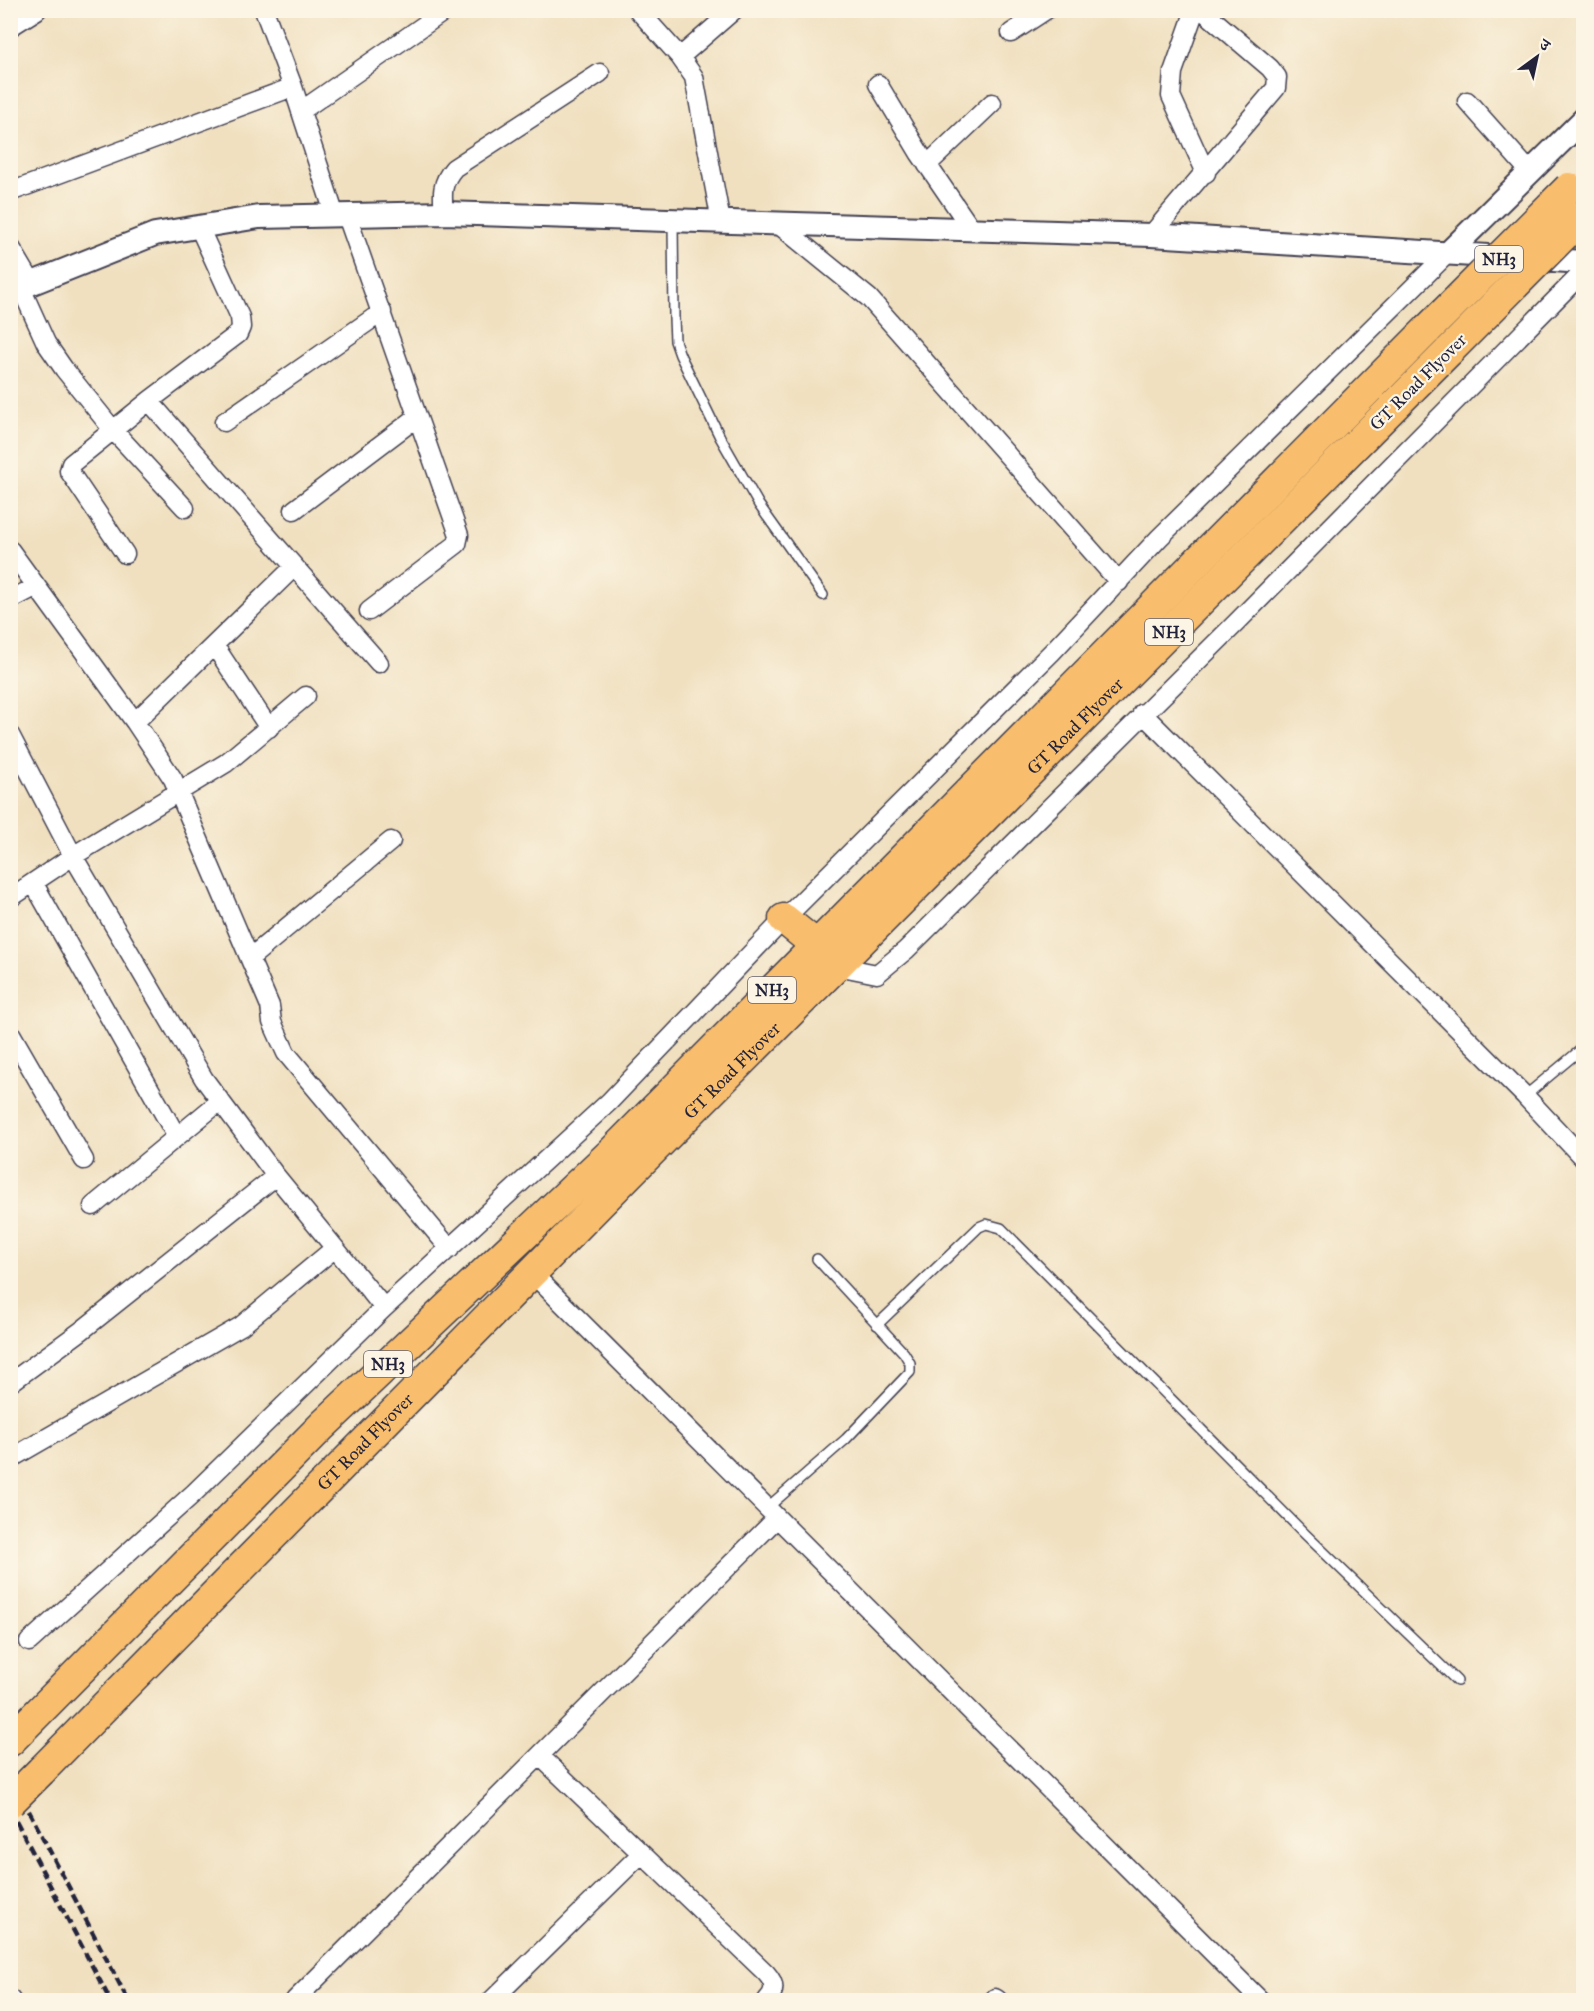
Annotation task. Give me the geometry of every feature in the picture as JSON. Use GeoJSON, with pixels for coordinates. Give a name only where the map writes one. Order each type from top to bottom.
{"type":"FeatureCollection","features":[{"type":"Feature","properties":{"kind":"highway","name":"GT Road Flyover"},"geometry":{"type":"LineString","coordinates":[[10,1802],[532,1273],[827,956],[1428,329],[1576,181]]}},
{"type":"Feature","properties":{"kind":"highway","name":"GT Road Flyover"},"geometry":{"type":"LineString","coordinates":[[10,1741],[322,1426],[611,1153],[827,956],[1450,350],[1584,215]]}},
{"type":"Feature","properties":{"kind":"highway"},"geometry":{"type":"LineString","coordinates":[[784,919],[827,956]]}},
{"type":"Feature","properties":{"kind":"street"},"geometry":{"type":"LineString","coordinates":[[10,27],[37,10]]}},
{"type":"Feature","properties":{"kind":"street"},"geometry":{"type":"LineString","coordinates":[[264,10],[341,216],[382,312],[459,540],[369,611]]}},
{"type":"Feature","properties":{"kind":"street"},"geometry":{"type":"LineString","coordinates":[[301,111],[446,10]]}},
{"type":"Feature","properties":{"kind":"street"},"geometry":{"type":"LineString","coordinates":[[638,10],[680,57],[694,77],[721,222]]}},
{"type":"Feature","properties":{"kind":"street"},"geometry":{"type":"LineString","coordinates":[[680,57],[734,10]]}},
{"type":"Feature","properties":{"kind":"street"},"geometry":{"type":"LineString","coordinates":[[1011,33],[1046,10]]}},
{"type":"Feature","properties":{"kind":"street"},"geometry":{"type":"LineString","coordinates":[[1195,10],[1173,72],[1171,96],[1206,173]]}},
{"type":"Feature","properties":{"kind":"street"},"geometry":{"type":"LineString","coordinates":[[1150,235],[1206,173],[1276,88],[1277,77],[1261,60],[1210,20],[1202,10]]}},
{"type":"Feature","properties":{"kind":"street"},"geometry":{"type":"LineString","coordinates":[[444,213],[442,190],[445,179],[454,168],[600,73]]}},
{"type":"Feature","properties":{"kind":"street"},"geometry":{"type":"LineString","coordinates":[[878,84],[927,165],[972,230]]}},
{"type":"Feature","properties":{"kind":"street"},"geometry":{"type":"LineString","coordinates":[[10,192],[293,87]]}},
{"type":"Feature","properties":{"kind":"street"},"geometry":{"type":"LineString","coordinates":[[1467,101],[1530,172]]}},
{"type":"Feature","properties":{"kind":"street"},"geometry":{"type":"LineString","coordinates":[[927,165],[992,103]]}},
{"type":"Feature","properties":{"kind":"street"},"geometry":{"type":"LineString","coordinates":[[29,1642],[194,1492],[384,1308],[609,1102],[784,919],[1168,530],[1584,119]]}},
{"type":"Feature","properties":{"kind":"street"},"geometry":{"type":"LineString","coordinates":[[21,288],[155,234],[259,217],[444,213],[1150,235],[1584,262]]}},
{"type":"Feature","properties":{"kind":"street"},"geometry":{"type":"LineString","coordinates":[[778,224],[869,298],[1119,582]]}},
{"type":"Feature","properties":{"kind":"street"},"geometry":{"type":"LineString","coordinates":[[125,554],[69,471],[71,464],[149,401],[231,340],[241,327],[240,317],[199,227]]}},
{"type":"Feature","properties":{"kind":"street"},"geometry":{"type":"LineString","coordinates":[[10,246],[21,288],[46,343],[113,430],[185,508]]}},
{"type":"Feature","properties":{"kind":"street"},"geometry":{"type":"LineString","coordinates":[[827,956],[877,974],[892,962],[1142,713],[1236,623],[1584,271]]}},
{"type":"Feature","properties":{"kind":"street"},"geometry":{"type":"LineString","coordinates":[[224,422],[382,312]]}},
{"type":"Feature","properties":{"kind":"street"},"geometry":{"type":"LineString","coordinates":[[149,401],[379,663]]}},
{"type":"Feature","properties":{"kind":"street"},"geometry":{"type":"LineString","coordinates":[[294,510],[417,418]]}},
{"type":"Feature","properties":{"kind":"street"},"geometry":{"type":"LineString","coordinates":[[10,550],[135,722],[179,791],[250,958],[286,1053],[450,1249]]}},
{"type":"Feature","properties":{"kind":"street"},"geometry":{"type":"LineString","coordinates":[[135,722],[294,567]]}},
{"type":"Feature","properties":{"kind":"street"},"geometry":{"type":"LineString","coordinates":[[10,600],[35,587]]}},
{"type":"Feature","properties":{"kind":"street"},"geometry":{"type":"LineString","coordinates":[[214,645],[269,728]]}},
{"type":"Feature","properties":{"kind":"street"},"geometry":{"type":"LineString","coordinates":[[10,898],[73,856],[226,763],[306,696]]}},
{"type":"Feature","properties":{"kind":"street"},"geometry":{"type":"LineString","coordinates":[[1142,713],[1525,1096],[1584,1159]]}},
{"type":"Feature","properties":{"kind":"street"},"geometry":{"type":"LineString","coordinates":[[11,737],[73,856],[219,1102],[384,1308]]}},
{"type":"Feature","properties":{"kind":"street"},"geometry":{"type":"LineString","coordinates":[[250,958],[391,840]]}},
{"type":"Feature","properties":{"kind":"street"},"geometry":{"type":"LineString","coordinates":[[34,884],[177,1137]]}},
{"type":"Feature","properties":{"kind":"street"},"geometry":{"type":"LineString","coordinates":[[10,1032],[84,1160]]}},
{"type":"Feature","properties":{"kind":"street"},"geometry":{"type":"LineString","coordinates":[[93,1206],[219,1102]]}},
{"type":"Feature","properties":{"kind":"street"},"geometry":{"type":"LineString","coordinates":[[10,1383],[81,1331],[276,1176]]}},
{"type":"Feature","properties":{"kind":"street"},"geometry":{"type":"LineString","coordinates":[[10,1459],[241,1326],[335,1248]]}},
{"type":"Feature","properties":{"kind":"street"},"geometry":{"type":"LineString","coordinates":[[532,1273],[1260,2001]]}},
{"type":"Feature","properties":{"kind":"street"},"geometry":{"type":"LineString","coordinates":[[295,2001],[540,1756],[772,1513]]}},
{"type":"Feature","properties":{"kind":"street"},"geometry":{"type":"LineString","coordinates":[[540,1756],[640,1855],[766,1973],[774,1985],[774,1991],[767,2001]]}},
{"type":"Feature","properties":{"kind":"street"},"geometry":{"type":"LineString","coordinates":[[492,2001],[640,1855]]}},
{"type":"Feature","properties":{"kind":"lane"},"geometry":{"type":"LineString","coordinates":[[673,220],[675,329],[680,356],[720,437],[759,505],[824,595]]}},
{"type":"Feature","properties":{"kind":"lane"},"geometry":{"type":"LineString","coordinates":[[1525,1096],[1584,1047]]}},
{"type":"Feature","properties":{"kind":"lane"},"geometry":{"type":"LineString","coordinates":[[877,1325],[979,1227],[986,1224],[1001,1228],[1312,1540],[1458,1682]]}},
{"type":"Feature","properties":{"kind":"lane"},"geometry":{"type":"LineString","coordinates":[[772,1513],[910,1372],[910,1363],[904,1353],[817,1259]]}},
{"type":"Feature","properties":{"kind":"railway"},"geometry":{"type":"LineString","coordinates":[[10,1775],[128,2000]]}},
{"type":"Feature","properties":{"kind":"railway"},"geometry":{"type":"LineString","coordinates":[[10,1809],[110,2000]]}}]}
